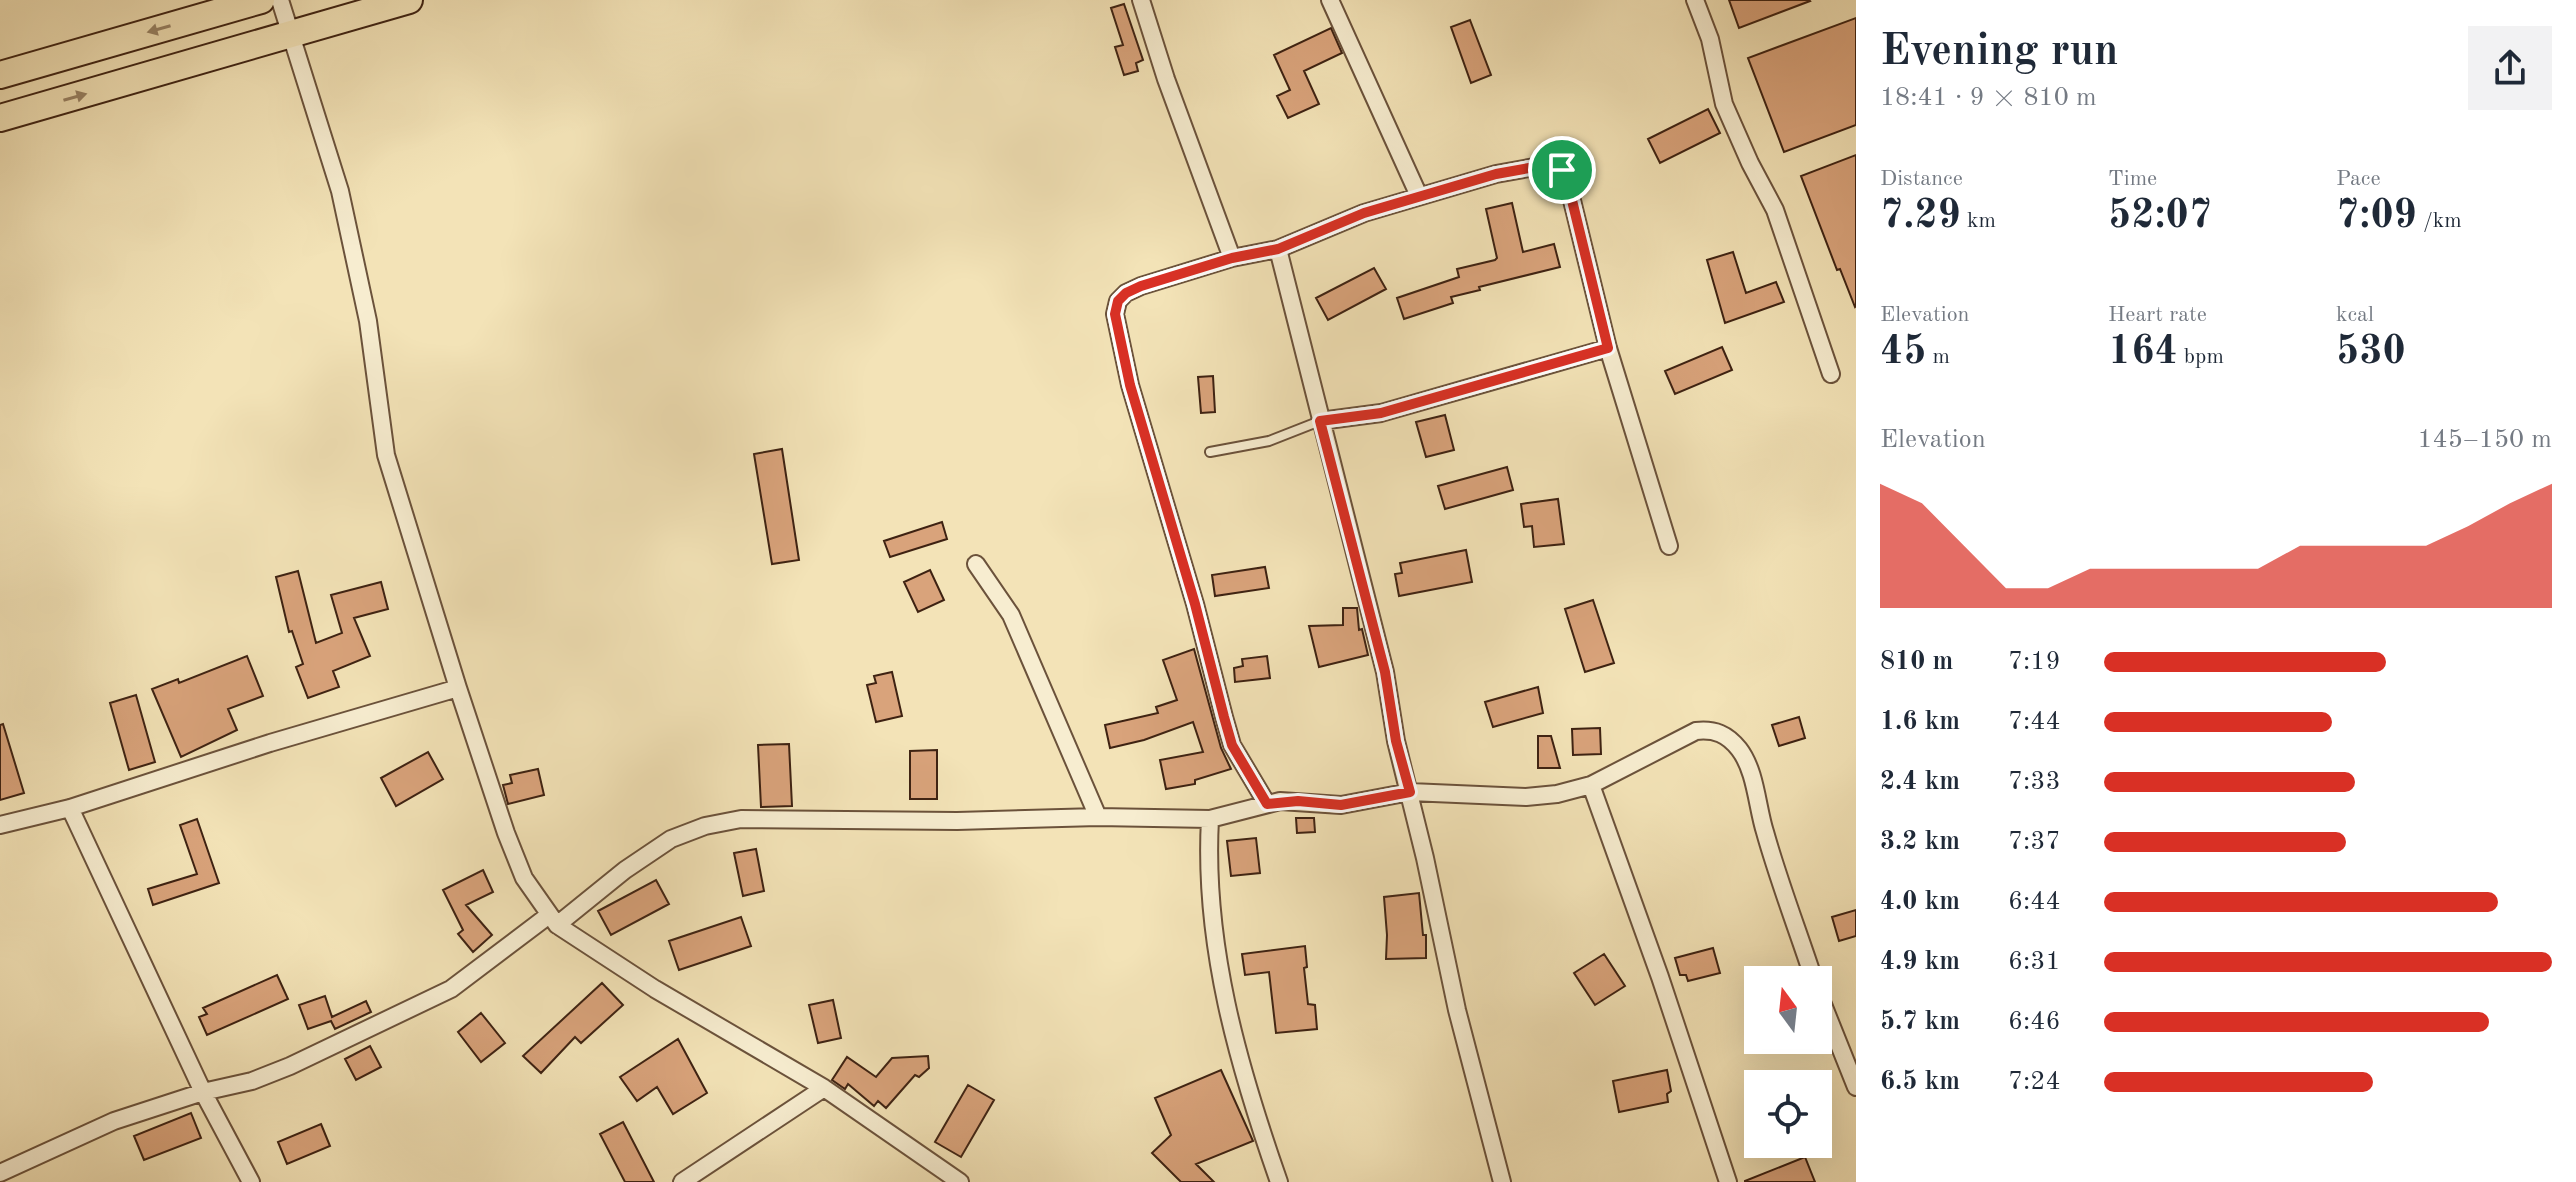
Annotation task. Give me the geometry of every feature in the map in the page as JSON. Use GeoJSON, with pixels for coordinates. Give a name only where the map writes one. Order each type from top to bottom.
{"type":"FeatureCollection","features":[{"type":"Feature","properties":{"kind":"highway"},"geometry":{"type":"LineString","coordinates":[[0,75],[261,0]]}},
{"type":"Feature","properties":{"kind":"highway"},"geometry":{"type":"LineString","coordinates":[[0,118],[409,0]]}},
{"type":"Feature","properties":{"kind":"street"},"geometry":{"type":"LineString","coordinates":[[280,0],[344,206],[368,321],[386,455],[458,688],[524,878],[553,920],[655,989],[824,1088],[960,1182]]}},
{"type":"Feature","properties":{"kind":"street"},"geometry":{"type":"LineString","coordinates":[[1141,0],[1161,65],[1232,258]]}},
{"type":"Feature","properties":{"kind":"street"},"geometry":{"type":"LineString","coordinates":[[1330,0],[1419,196]]}},
{"type":"Feature","properties":{"kind":"street"},"geometry":{"type":"LineString","coordinates":[[1695,0],[1710,39],[1724,104],[1775,210],[1831,374]]}},
{"type":"Feature","properties":{"kind":"street"},"geometry":{"type":"LineString","coordinates":[[1267,804],[1232,745],[1195,604],[1130,385],[1115,314],[1118,301],[1126,293],[1232,258],[1278,249],[1364,213],[1419,196],[1533,165],[1551,164],[1562,170],[1568,184],[1608,348],[1669,546]]}},
{"type":"Feature","properties":{"kind":"street"},"geometry":{"type":"LineString","coordinates":[[1278,249],[1385,672],[1396,741],[1457,1010],[1502,1182]]}},
{"type":"Feature","properties":{"kind":"street"},"geometry":{"type":"LineString","coordinates":[[1320,421],[1381,413],[1608,348]]}},
{"type":"Feature","properties":{"kind":"street"},"geometry":{"type":"LineString","coordinates":[[976,564],[1011,615],[1098,817]]}},
{"type":"Feature","properties":{"kind":"street"},"geometry":{"type":"LineString","coordinates":[[0,825],[70,808],[270,743],[458,688]]}},
{"type":"Feature","properties":{"kind":"street"},"geometry":{"type":"LineString","coordinates":[[0,1173],[114,1121],[203,1092],[252,1081],[290,1066],[451,989],[671,839],[705,826],[741,819],[1210,819],[1267,804],[1298,801],[1341,805],[1410,792],[1526,797],[1557,794],[1591,785],[1696,731],[1713,729],[1741,751],[1749,770],[1765,832],[1809,966]]}},
{"type":"Feature","properties":{"kind":"street"},"geometry":{"type":"LineString","coordinates":[[1591,785],[1660,977],[1728,1182]]}},
{"type":"Feature","properties":{"kind":"street"},"geometry":{"type":"LineString","coordinates":[[70,808],[203,1092],[251,1182]]}},
{"type":"Feature","properties":{"kind":"street"},"geometry":{"type":"LineString","coordinates":[[1210,819],[1209,882],[1226,1006],[1279,1182]]}},
{"type":"Feature","properties":{"kind":"street"},"geometry":{"type":"LineString","coordinates":[[1832,1027],[1856,1087]]}},
{"type":"Feature","properties":{"kind":"street"},"geometry":{"type":"LineString","coordinates":[[682,1182],[824,1088]]}},
{"type":"Feature","properties":{"kind":"lane"},"geometry":{"type":"LineString","coordinates":[[1210,452],[1269,441],[1320,421]]}},
{"type":"Feature","properties":{"kind":"building"},"geometry":{"type":"Polygon","coordinates":[[[1729,0],[1809,0],[1810,1],[1739,28],[1729,0]]]}},
{"type":"Feature","properties":{"kind":"building"},"geometry":{"type":"Polygon","coordinates":[[[1124,4],[1143,60],[1136,63],[1138,71],[1124,75],[1115,47],[1123,45],[1111,8],[1124,4]]]}},
{"type":"Feature","properties":{"kind":"building"},"geometry":{"type":"Polygon","coordinates":[[[1856,18],[1856,125],[1784,152],[1748,58],[1856,18]]]}},
{"type":"Feature","properties":{"kind":"building"},"geometry":{"type":"Polygon","coordinates":[[[1470,20],[1491,75],[1471,83],[1451,27],[1470,20]]]}},
{"type":"Feature","properties":{"kind":"building"},"geometry":{"type":"Polygon","coordinates":[[[1331,28],[1342,53],[1304,71],[1319,104],[1288,118],[1277,96],[1290,90],[1274,55],[1331,28]]]}},
{"type":"Feature","properties":{"kind":"building"},"geometry":{"type":"Polygon","coordinates":[[[1708,109],[1720,133],[1660,163],[1648,139],[1708,109]]]}},
{"type":"Feature","properties":{"kind":"building"},"geometry":{"type":"Polygon","coordinates":[[[1856,155],[1855,307],[1840,269],[1837,270],[1801,176],[1856,155]]]}},
{"type":"Feature","properties":{"kind":"building"},"geometry":{"type":"Polygon","coordinates":[[[1512,203],[1523,252],[1554,244],[1560,267],[1479,287],[1480,290],[1451,297],[1453,303],[1404,319],[1397,298],[1459,277],[1457,269],[1497,258],[1486,209],[1512,203]]]}},
{"type":"Feature","properties":{"kind":"building"},"geometry":{"type":"Polygon","coordinates":[[[1733,252],[1746,293],[1776,282],[1784,302],[1725,323],[1707,260],[1733,252]]]}},
{"type":"Feature","properties":{"kind":"building"},"geometry":{"type":"Polygon","coordinates":[[[1374,268],[1386,289],[1328,320],[1316,298],[1374,268]]]}},
{"type":"Feature","properties":{"kind":"building"},"geometry":{"type":"Polygon","coordinates":[[[1722,347],[1732,370],[1675,394],[1665,371],[1722,347]]]}},
{"type":"Feature","properties":{"kind":"building"},"geometry":{"type":"Polygon","coordinates":[[[1213,376],[1215,412],[1201,413],[1198,377],[1213,376]]]}},
{"type":"Feature","properties":{"kind":"building"},"geometry":{"type":"Polygon","coordinates":[[[1445,415],[1454,450],[1426,457],[1416,422],[1445,415]]]}},
{"type":"Feature","properties":{"kind":"building"},"geometry":{"type":"Polygon","coordinates":[[[782,449],[799,560],[772,564],[754,454],[782,449]]]}},
{"type":"Feature","properties":{"kind":"building"},"geometry":{"type":"Polygon","coordinates":[[[1507,467],[1513,490],[1445,509],[1438,486],[1507,467]]]}},
{"type":"Feature","properties":{"kind":"building"},"geometry":{"type":"Polygon","coordinates":[[[1558,499],[1564,544],[1534,547],[1532,526],[1524,527],[1521,504],[1558,499]]]}},
{"type":"Feature","properties":{"kind":"building"},"geometry":{"type":"Polygon","coordinates":[[[942,522],[947,539],[890,557],[884,541],[942,522]]]}},
{"type":"Feature","properties":{"kind":"building"},"geometry":{"type":"Polygon","coordinates":[[[1466,550],[1472,582],[1399,596],[1395,574],[1402,573],[1400,563],[1466,550]]]}},
{"type":"Feature","properties":{"kind":"building"},"geometry":{"type":"Polygon","coordinates":[[[1265,567],[1269,588],[1215,596],[1212,575],[1265,567]]]}},
{"type":"Feature","properties":{"kind":"building"},"geometry":{"type":"Polygon","coordinates":[[[930,570],[944,600],[918,612],[904,582],[930,570]]]}},
{"type":"Feature","properties":{"kind":"building"},"geometry":{"type":"Polygon","coordinates":[[[298,571],[316,643],[342,633],[331,595],[381,582],[388,609],[354,618],[370,656],[333,671],[339,687],[308,698],[296,667],[303,664],[292,631],[289,632],[276,577],[298,571]]]}},
{"type":"Feature","properties":{"kind":"building"},"geometry":{"type":"Polygon","coordinates":[[[1593,600],[1614,663],[1585,672],[1565,609],[1593,600]]]}},
{"type":"Feature","properties":{"kind":"building"},"geometry":{"type":"Polygon","coordinates":[[[1343,608],[1357,608],[1359,630],[1362,629],[1368,655],[1319,667],[1309,626],[1343,625],[1343,608]]]}},
{"type":"Feature","properties":{"kind":"building"},"geometry":{"type":"Polygon","coordinates":[[[1194,649],[1221,748],[1231,769],[1195,780],[1195,784],[1166,789],[1160,760],[1203,752],[1193,722],[1144,740],[1110,748],[1105,725],[1158,713],[1156,707],[1177,700],[1163,660],[1194,649]]]}},
{"type":"Feature","properties":{"kind":"building"},"geometry":{"type":"Polygon","coordinates":[[[247,656],[263,696],[228,709],[237,730],[181,757],[152,689],[178,679],[179,683],[247,656]]]}},
{"type":"Feature","properties":{"kind":"building"},"geometry":{"type":"Polygon","coordinates":[[[1267,656],[1270,678],[1235,682],[1234,668],[1243,666],[1242,659],[1267,656]]]}},
{"type":"Feature","properties":{"kind":"building"},"geometry":{"type":"Polygon","coordinates":[[[892,672],[902,716],[876,722],[867,685],[876,683],[874,676],[892,672]]]}},
{"type":"Feature","properties":{"kind":"building"},"geometry":{"type":"Polygon","coordinates":[[[1538,687],[1543,713],[1493,727],[1485,702],[1538,687]]]}},
{"type":"Feature","properties":{"kind":"building"},"geometry":{"type":"Polygon","coordinates":[[[136,695],[155,762],[129,770],[110,703],[136,695]]]}},
{"type":"Feature","properties":{"kind":"building"},"geometry":{"type":"Polygon","coordinates":[[[1799,717],[1805,738],[1779,746],[1772,725],[1799,717]]]}},
{"type":"Feature","properties":{"kind":"building"},"geometry":{"type":"Polygon","coordinates":[[[3,724],[24,793],[0,800],[0,725],[3,724]]]}},
{"type":"Feature","properties":{"kind":"building"},"geometry":{"type":"Polygon","coordinates":[[[1600,728],[1601,754],[1573,755],[1572,729],[1600,728]]]}},
{"type":"Feature","properties":{"kind":"building"},"geometry":{"type":"Polygon","coordinates":[[[1538,736],[1551,736],[1560,768],[1538,768],[1538,736]]]}},
{"type":"Feature","properties":{"kind":"building"},"geometry":{"type":"Polygon","coordinates":[[[789,744],[792,806],[761,807],[758,745],[789,744]]]}},
{"type":"Feature","properties":{"kind":"building"},"geometry":{"type":"Polygon","coordinates":[[[937,750],[937,799],[910,799],[910,751],[937,750]]]}},
{"type":"Feature","properties":{"kind":"building"},"geometry":{"type":"Polygon","coordinates":[[[428,752],[443,779],[396,806],[381,778],[428,752]]]}},
{"type":"Feature","properties":{"kind":"building"},"geometry":{"type":"Polygon","coordinates":[[[538,769],[544,795],[508,804],[503,785],[512,783],[510,775],[538,769]]]}},
{"type":"Feature","properties":{"kind":"building"},"geometry":{"type":"Polygon","coordinates":[[[1296,818],[1314,818],[1315,832],[1297,833],[1296,818]]]}},
{"type":"Feature","properties":{"kind":"building"},"geometry":{"type":"Polygon","coordinates":[[[197,819],[219,883],[153,905],[148,889],[197,874],[180,825],[197,819]]]}},
{"type":"Feature","properties":{"kind":"building"},"geometry":{"type":"Polygon","coordinates":[[[1256,838],[1260,873],[1231,876],[1227,841],[1256,838]]]}},
{"type":"Feature","properties":{"kind":"building"},"geometry":{"type":"Polygon","coordinates":[[[756,849],[764,891],[743,896],[734,853],[756,849]]]}},
{"type":"Feature","properties":{"kind":"building"},"geometry":{"type":"Polygon","coordinates":[[[483,870],[493,892],[466,905],[492,935],[473,952],[458,934],[463,930],[443,890],[483,870]]]}},
{"type":"Feature","properties":{"kind":"building"},"geometry":{"type":"Polygon","coordinates":[[[656,880],[669,904],[611,935],[598,911],[656,880]]]}},
{"type":"Feature","properties":{"kind":"building"},"geometry":{"type":"Polygon","coordinates":[[[1419,893],[1423,935],[1426,935],[1426,958],[1386,959],[1384,897],[1419,893]]]}},
{"type":"Feature","properties":{"kind":"building"},"geometry":{"type":"Polygon","coordinates":[[[1856,910],[1856,936],[1839,941],[1832,917],[1856,910]]]}},
{"type":"Feature","properties":{"kind":"building"},"geometry":{"type":"Polygon","coordinates":[[[741,917],[751,946],[679,970],[669,941],[741,917]]]}},
{"type":"Feature","properties":{"kind":"building"},"geometry":{"type":"Polygon","coordinates":[[[1305,946],[1308,1004],[1315,1005],[1317,1029],[1276,1033],[1269,972],[1245,975],[1242,954],[1305,946]]]}},
{"type":"Feature","properties":{"kind":"building"},"geometry":{"type":"Polygon","coordinates":[[[1713,948],[1720,973],[1688,981],[1686,975],[1680,975],[1675,958],[1713,948]]]}},
{"type":"Feature","properties":{"kind":"building"},"geometry":{"type":"Polygon","coordinates":[[[1604,954],[1625,986],[1595,1005],[1574,973],[1604,954]]]}},
{"type":"Feature","properties":{"kind":"building"},"geometry":{"type":"Polygon","coordinates":[[[277,975],[288,999],[207,1035],[199,1017],[207,1014],[203,1008],[277,975]]]}},
{"type":"Feature","properties":{"kind":"building"},"geometry":{"type":"Polygon","coordinates":[[[602,983],[623,1005],[581,1043],[575,1037],[541,1073],[523,1056],[602,983]]]}},
{"type":"Feature","properties":{"kind":"building"},"geometry":{"type":"Polygon","coordinates":[[[325,996],[332,1017],[366,1001],[371,1012],[335,1029],[331,1021],[308,1029],[299,1005],[325,996]]]}},
{"type":"Feature","properties":{"kind":"building"},"geometry":{"type":"Polygon","coordinates":[[[833,1000],[841,1038],[818,1043],[809,1005],[833,1000]]]}},
{"type":"Feature","properties":{"kind":"building"},"geometry":{"type":"Polygon","coordinates":[[[481,1013],[505,1043],[481,1062],[458,1032],[481,1013]]]}},
{"type":"Feature","properties":{"kind":"building"},"geometry":{"type":"Polygon","coordinates":[[[678,1039],[707,1093],[673,1114],[657,1087],[637,1101],[620,1077],[678,1039]]]}},
{"type":"Feature","properties":{"kind":"building"},"geometry":{"type":"Polygon","coordinates":[[[370,1046],[381,1067],[356,1080],[345,1059],[370,1046]]]}},
{"type":"Feature","properties":{"kind":"building"},"geometry":{"type":"Polygon","coordinates":[[[928,1056],[929,1068],[919,1077],[915,1075],[886,1108],[878,1101],[874,1106],[848,1084],[845,1089],[832,1080],[847,1057],[876,1077],[892,1058],[928,1056]]]}},
{"type":"Feature","properties":{"kind":"building"},"geometry":{"type":"Polygon","coordinates":[[[1221,1070],[1253,1141],[1196,1164],[1214,1182],[1181,1182],[1152,1153],[1171,1135],[1155,1098],[1221,1070]]]}},
{"type":"Feature","properties":{"kind":"building"},"geometry":{"type":"Polygon","coordinates":[[[1667,1070],[1671,1091],[1667,1094],[1668,1102],[1619,1112],[1613,1081],[1667,1070]]]}},
{"type":"Feature","properties":{"kind":"building"},"geometry":{"type":"Polygon","coordinates":[[[968,1085],[994,1100],[961,1157],[935,1142],[968,1085]]]}},
{"type":"Feature","properties":{"kind":"building"},"geometry":{"type":"Polygon","coordinates":[[[191,1113],[201,1138],[144,1160],[134,1136],[191,1113]]]}},
{"type":"Feature","properties":{"kind":"building"},"geometry":{"type":"Polygon","coordinates":[[[623,1122],[654,1182],[625,1182],[600,1134],[623,1122]]]}},
{"type":"Feature","properties":{"kind":"building"},"geometry":{"type":"Polygon","coordinates":[[[321,1124],[330,1146],[287,1164],[278,1142],[321,1124]]]}},
{"type":"Feature","properties":{"kind":"building"},"geometry":{"type":"Polygon","coordinates":[[[1805,1158],[1815,1182],[1745,1182],[1805,1158]]]}},
{"type":"Feature","properties":{"kind":"route"},"geometry":{"type":"LineString","coordinates":[[1551,164],[1562,170],[1608,348],[1381,413],[1320,421],[1385,672],[1396,741],[1410,792],[1341,805],[1298,801],[1267,804],[1232,745],[1195,604],[1130,385],[1115,314],[1118,301],[1141,286],[1232,258],[1278,249],[1327,227],[1390,205],[1533,165],[1551,164]]}}]}
